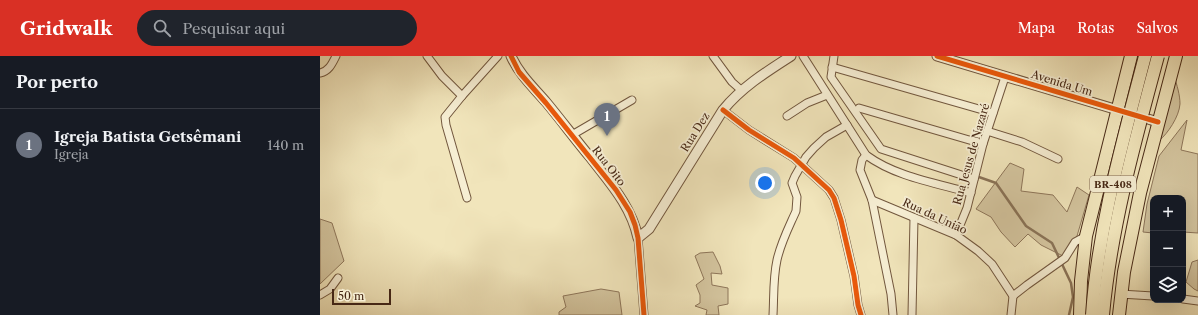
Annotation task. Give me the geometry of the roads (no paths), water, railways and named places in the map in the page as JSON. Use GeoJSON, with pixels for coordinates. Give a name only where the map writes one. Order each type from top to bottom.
{"type":"FeatureCollection","features":[{"type":"Feature","properties":{"kind":"highway"},"geometry":{"type":"LineString","coordinates":[[1080,315],[1081,281],[1086,236],[1131,56]]}},
{"type":"Feature","properties":{"kind":"highway","name":"BR-408"},"geometry":{"type":"LineString","coordinates":[[1092,315],[1095,283],[1103,232],[1123,140],[1145,56]]}},
{"type":"Feature","properties":{"kind":"highway","name":"BR-408"},"geometry":{"type":"LineString","coordinates":[[1103,315],[1106,282],[1121,199],[1158,56]]}},
{"type":"Feature","properties":{"kind":"highway"},"geometry":{"type":"LineString","coordinates":[[1119,315],[1120,294],[1138,200],[1176,56]]}},
{"type":"Feature","properties":{"kind":"street"},"geometry":{"type":"LineString","coordinates":[[320,73],[330,68],[336,56]]}},
{"type":"Feature","properties":{"kind":"street"},"geometry":{"type":"LineString","coordinates":[[427,56],[442,76],[462,96]]}},
{"type":"Feature","properties":{"kind":"street"},"geometry":{"type":"LineString","coordinates":[[466,198],[445,120],[447,114],[498,56]]}},
{"type":"Feature","properties":{"kind":"street","name":"Rua Oito"},"geometry":{"type":"LineString","coordinates":[[511,56],[519,72],[616,190],[630,212],[638,238]]}},
{"type":"Feature","properties":{"kind":"street"},"geometry":{"type":"LineString","coordinates":[[713,56],[732,82],[741,90]]}},
{"type":"Feature","properties":{"kind":"street","name":"Rua Dez"},"geometry":{"type":"LineString","coordinates":[[638,238],[649,229],[723,110],[741,90],[791,56]]}},
{"type":"Feature","properties":{"kind":"street"},"geometry":{"type":"LineString","coordinates":[[803,56],[866,155],[874,161],[899,173],[971,193]]}},
{"type":"Feature","properties":{"kind":"street"},"geometry":{"type":"LineString","coordinates":[[834,56],[831,77],[881,149],[974,179]]}},
{"type":"Feature","properties":{"kind":"street","name":"Avenida Um"},"geometry":{"type":"LineString","coordinates":[[938,56],[1158,122]]}},
{"type":"Feature","properties":{"kind":"street"},"geometry":{"type":"LineString","coordinates":[[832,67],[993,113]]}},
{"type":"Feature","properties":{"kind":"street","name":"Rua Jesus de Nazaré"},"geometry":{"type":"LineString","coordinates":[[956,236],[967,208],[983,144],[1005,77]]}},
{"type":"Feature","properties":{"kind":"street"},"geometry":{"type":"LineString","coordinates":[[787,116],[807,103],[828,95]]}},
{"type":"Feature","properties":{"kind":"street"},"geometry":{"type":"LineString","coordinates":[[572,135],[632,100]]}},
{"type":"Feature","properties":{"kind":"street"},"geometry":{"type":"LineString","coordinates":[[859,108],[983,144]]}},
{"type":"Feature","properties":{"kind":"street"},"geometry":{"type":"LineString","coordinates":[[723,110],[749,130],[802,164],[829,190],[834,198],[854,276],[858,305],[862,315]]}},
{"type":"Feature","properties":{"kind":"street"},"geometry":{"type":"LineString","coordinates":[[774,315],[774,277],[776,261],[796,211],[797,197],[793,186],[793,180],[811,151],[826,137],[847,124]]}},
{"type":"Feature","properties":{"kind":"street"},"geometry":{"type":"LineString","coordinates":[[988,131],[1022,142],[1058,159]]}},
{"type":"Feature","properties":{"kind":"street"},"geometry":{"type":"LineString","coordinates":[[866,155],[862,160],[860,170],[872,200],[891,294],[893,315]]}},
{"type":"Feature","properties":{"kind":"street","name":"Rua da União"},"geometry":{"type":"LineString","coordinates":[[872,200],[956,236],[978,250],[992,264],[1013,296]]}},
{"type":"Feature","properties":{"kind":"street"},"geometry":{"type":"LineString","coordinates":[[912,315],[914,218]]}},
{"type":"Feature","properties":{"kind":"street"},"geometry":{"type":"LineString","coordinates":[[1011,315],[1013,296],[1065,258],[1075,242],[1086,236]]}},
{"type":"Feature","properties":{"kind":"street"},"geometry":{"type":"LineString","coordinates":[[638,238],[644,315]]}},
{"type":"Feature","properties":{"kind":"street"},"geometry":{"type":"LineString","coordinates":[[320,295],[330,289],[338,278]]}},
{"type":"Feature","properties":{"kind":"street"},"geometry":{"type":"LineString","coordinates":[[1120,294],[1150,296]]}},
{"type":"Feature","properties":{"kind":"street"},"geometry":{"type":"LineString","coordinates":[[1186,299],[1198,301]]}},
{"type":"Feature","properties":{"kind":"waterway"},"geometry":{"type":"LineString","coordinates":[[976,176],[996,183],[1026,226],[1052,243],[1071,283],[1073,297],[1069,315]]}},
{"type":"Feature","properties":{"kind":"place","name":"Igreja Batista Getsêmani"},"geometry":{"type":"Point","coordinates":[607,136]}}]}
